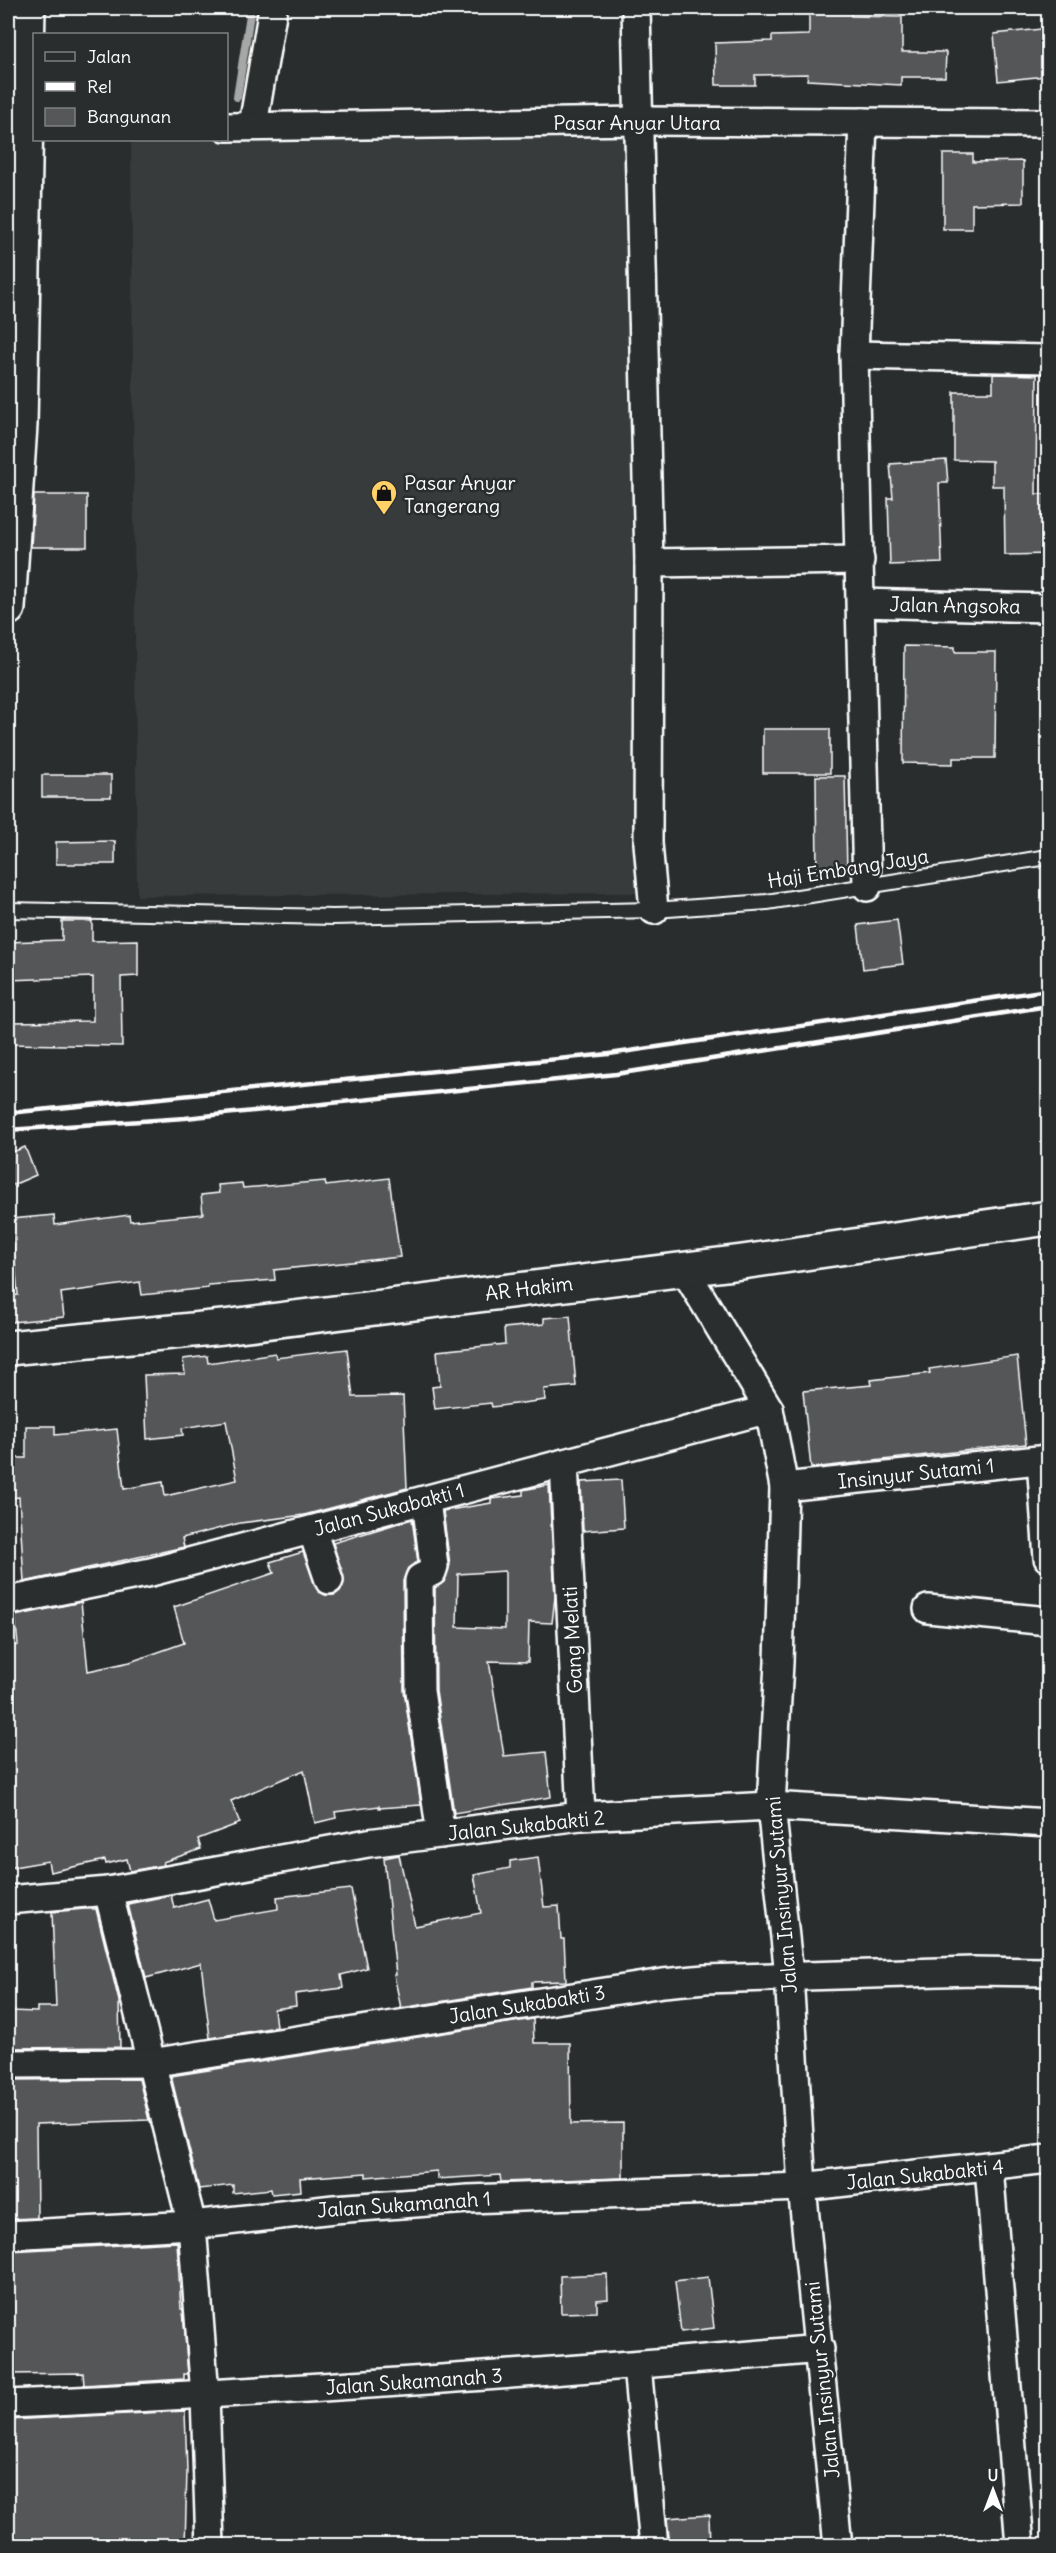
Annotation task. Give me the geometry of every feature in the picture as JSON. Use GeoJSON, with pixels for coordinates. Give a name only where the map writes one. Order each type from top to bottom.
{"type":"FeatureCollection","features":[{"type":"Feature","properties":{"kind":"street"},"geometry":{"type":"LineString","coordinates":[[8,608],[28,8]]}},
{"type":"Feature","properties":{"kind":"street"},"geometry":{"type":"LineString","coordinates":[[240,126],[273,8]]}},
{"type":"Feature","properties":{"kind":"street"},"geometry":{"type":"LineString","coordinates":[[636,8],[641,121],[649,563],[648,843],[654,910]]}},
{"type":"Feature","properties":{"kind":"street","name":"Pasar Anyar Utara"},"geometry":{"type":"LineString","coordinates":[[240,126],[641,121],[1048,123]]}},
{"type":"Feature","properties":{"kind":"street"},"geometry":{"type":"LineString","coordinates":[[863,122],[854,355],[867,887]]}},
{"type":"Feature","properties":{"kind":"street"},"geometry":{"type":"LineString","coordinates":[[854,355],[1048,359]]}},
{"type":"Feature","properties":{"kind":"street"},"geometry":{"type":"LineString","coordinates":[[649,563],[860,560]]}},
{"type":"Feature","properties":{"kind":"street","name":"Jalan Angsoka"},"geometry":{"type":"LineString","coordinates":[[861,603],[1048,608]]}},
{"type":"Feature","properties":{"kind":"street","name":"AR Hakim"},"geometry":{"type":"LineString","coordinates":[[8,1348],[223,1327],[684,1269],[1048,1218]]}},
{"type":"Feature","properties":{"kind":"street","name":"Jalan Insinyur Sutami"},"geometry":{"type":"LineString","coordinates":[[684,1269],[769,1409],[784,1487],[779,1663],[771,1806],[789,1975],[802,2187],[838,2546]]}},
{"type":"Feature","properties":{"kind":"street","name":"Jalan Sukabakti 1"},"geometry":{"type":"LineString","coordinates":[[8,1601],[151,1572],[769,1409]]}},
{"type":"Feature","properties":{"kind":"street"},"geometry":{"type":"LineString","coordinates":[[1045,1459],[1048,1558]]}},
{"type":"Feature","properties":{"kind":"street","name":"Insinyur Sutami 1"},"geometry":{"type":"LineString","coordinates":[[784,1487],[1045,1459]]}},
{"type":"Feature","properties":{"kind":"street","name":"Gang Melati"},"geometry":{"type":"LineString","coordinates":[[564,1463],[581,1816]]}},
{"type":"Feature","properties":{"kind":"street"},"geometry":{"type":"LineString","coordinates":[[426,1500],[434,1566],[432,1572],[420,1578],[419,1581],[420,1691],[441,1834]]}},
{"type":"Feature","properties":{"kind":"street"},"geometry":{"type":"LineString","coordinates":[[312,1530],[329,1580]]}},
{"type":"Feature","properties":{"kind":"street"},"geometry":{"type":"LineString","coordinates":[[928,1609],[1048,1621]]}},
{"type":"Feature","properties":{"kind":"street","name":"Jalan Sukabakti 2"},"geometry":{"type":"LineString","coordinates":[[8,1900],[108,1891],[368,1843],[581,1816],[771,1806],[1048,1823]]}},
{"type":"Feature","properties":{"kind":"street"},"geometry":{"type":"LineString","coordinates":[[108,1891],[192,2224],[205,2395],[210,2546]]}},
{"type":"Feature","properties":{"kind":"street","name":"Jalan Sukabakti 3"},"geometry":{"type":"LineString","coordinates":[[8,2064],[150,2063],[663,1983],[789,1975],[1048,1972]]}},
{"type":"Feature","properties":{"kind":"street","name":"Jalan Sukabakti 4"},"geometry":{"type":"LineString","coordinates":[[802,2187],[1048,2160]]}},
{"type":"Feature","properties":{"kind":"street"},"geometry":{"type":"LineString","coordinates":[[989,2167],[1020,2546]]}},
{"type":"Feature","properties":{"kind":"street","name":"Jalan Sukamanah 1"},"geometry":{"type":"LineString","coordinates":[[8,2235],[192,2224],[334,2209],[468,2199],[802,2187]]}},
{"type":"Feature","properties":{"kind":"street","name":"Jalan Sukamanah 3"},"geometry":{"type":"LineString","coordinates":[[8,2404],[205,2395],[637,2366],[820,2349]]}},
{"type":"Feature","properties":{"kind":"street"},"geometry":{"type":"LineString","coordinates":[[637,2366],[654,2546]]}},
{"type":"Feature","properties":{"kind":"lane","name":"Haji Embang Jaya"},"geometry":{"type":"LineString","coordinates":[[8,910],[333,917],[654,910],[768,902],[1048,857]]}},
{"type":"Feature","properties":{"kind":"shaded area","name":"Pasar Anyar Tangerang"},"geometry":{"type":"Polygon","coordinates":[[[632,135],[638,893],[137,896],[131,141],[228,141],[228,139],[632,135]]]}},
{"type":"Feature","properties":{"kind":"building"},"geometry":{"type":"Polygon","coordinates":[[[809,8],[851,8],[851,16],[902,17],[902,52],[946,52],[945,77],[901,77],[901,85],[807,80],[808,74],[755,75],[755,85],[716,85],[715,43],[772,41],[772,36],[809,35],[809,8]]]}},
{"type":"Feature","properties":{"kind":"building"},"geometry":{"type":"Polygon","coordinates":[[[1041,29],[1046,76],[998,81],[994,34],[1041,29]]]}},
{"type":"Feature","properties":{"kind":"building"},"geometry":{"type":"Polygon","coordinates":[[[943,154],[973,154],[973,162],[1023,161],[1023,203],[972,204],[972,229],[943,229],[943,154]]]}},
{"type":"Feature","properties":{"kind":"building"},"geometry":{"type":"Polygon","coordinates":[[[993,374],[1037,375],[1036,494],[1048,494],[1048,554],[1005,555],[1004,486],[992,486],[992,461],[954,460],[954,392],[993,392],[993,374]]]}},
{"type":"Feature","properties":{"kind":"building"},"geometry":{"type":"Polygon","coordinates":[[[946,460],[948,483],[939,483],[942,563],[890,565],[888,498],[893,498],[890,464],[946,460]]]}},
{"type":"Feature","properties":{"kind":"building"},"geometry":{"type":"Polygon","coordinates":[[[34,495],[87,495],[87,547],[31,547],[34,495]]]}},
{"type":"Feature","properties":{"kind":"building"},"geometry":{"type":"Polygon","coordinates":[[[904,646],[955,647],[955,652],[996,652],[995,758],[953,758],[953,764],[903,763],[904,646]]]}},
{"type":"Feature","properties":{"kind":"building"},"geometry":{"type":"Polygon","coordinates":[[[763,729],[830,729],[830,773],[763,773],[763,729]]]}},
{"type":"Feature","properties":{"kind":"building"},"geometry":{"type":"Polygon","coordinates":[[[42,775],[111,775],[111,797],[42,797],[42,775]]]}},
{"type":"Feature","properties":{"kind":"building"},"geometry":{"type":"Polygon","coordinates":[[[816,776],[845,776],[847,873],[817,873],[816,776]]]}},
{"type":"Feature","properties":{"kind":"building"},"geometry":{"type":"Polygon","coordinates":[[[115,841],[115,864],[56,864],[56,842],[115,841]]]}},
{"type":"Feature","properties":{"kind":"building"},"geometry":{"type":"Polygon","coordinates":[[[897,920],[903,964],[863,969],[858,925],[897,920]]]}},
{"type":"Feature","properties":{"kind":"building"},"geometry":{"type":"Polygon","coordinates":[[[62,921],[92,921],[92,941],[138,940],[138,976],[121,977],[122,1046],[8,1044],[8,1022],[93,1021],[93,977],[8,980],[8,942],[62,940],[62,921]]]}},
{"type":"Feature","properties":{"kind":"building"},"geometry":{"type":"Polygon","coordinates":[[[25,1147],[36,1175],[8,1187],[8,1154],[25,1147]]]}},
{"type":"Feature","properties":{"kind":"building"},"geometry":{"type":"Polygon","coordinates":[[[389,1178],[400,1257],[274,1270],[275,1280],[208,1285],[208,1288],[142,1295],[140,1282],[61,1293],[64,1317],[12,1322],[10,1296],[18,1295],[11,1219],[54,1215],[55,1225],[129,1215],[130,1221],[203,1214],[201,1195],[219,1193],[218,1185],[242,1183],[243,1188],[325,1181],[326,1186],[389,1178]]]}},
{"type":"Feature","properties":{"kind":"building"},"geometry":{"type":"Polygon","coordinates":[[[570,1316],[576,1386],[544,1389],[545,1400],[492,1407],[491,1403],[435,1409],[432,1387],[440,1386],[437,1351],[505,1344],[504,1328],[544,1324],[544,1318],[570,1316]]]}},
{"type":"Feature","properties":{"kind":"building"},"geometry":{"type":"Polygon","coordinates":[[[347,1349],[353,1397],[403,1396],[407,1488],[304,1515],[240,1523],[182,1538],[184,1547],[24,1582],[19,1497],[11,1498],[10,1458],[26,1458],[26,1426],[55,1426],[55,1435],[117,1429],[124,1489],[163,1482],[165,1496],[237,1480],[226,1421],[182,1428],[183,1435],[147,1439],[144,1375],[185,1374],[183,1359],[207,1356],[208,1363],[275,1353],[276,1358],[347,1349]]]}},
{"type":"Feature","properties":{"kind":"building"},"geometry":{"type":"Polygon","coordinates":[[[1017,1356],[1026,1444],[811,1468],[803,1391],[872,1385],[871,1380],[930,1373],[929,1369],[1017,1356]]]}},
{"type":"Feature","properties":{"kind":"building"},"geometry":{"type":"Polygon","coordinates":[[[621,1480],[624,1528],[583,1531],[581,1482],[621,1480]]]}},
{"type":"Feature","properties":{"kind":"building"},"geometry":{"type":"Polygon","coordinates":[[[549,1485],[555,1597],[552,1623],[529,1622],[528,1662],[489,1661],[504,1756],[546,1752],[551,1797],[454,1813],[436,1690],[435,1588],[444,1582],[450,1565],[443,1511],[491,1503],[491,1499],[523,1495],[523,1490],[549,1485]],[[505,1571],[458,1574],[457,1627],[505,1629],[505,1571]]]}},
{"type":"Feature","properties":{"kind":"building"},"geometry":{"type":"Polygon","coordinates":[[[412,1519],[418,1562],[408,1568],[403,1581],[404,1691],[421,1805],[379,1808],[379,1806],[335,1812],[336,1818],[315,1823],[304,1770],[231,1801],[240,1823],[198,1839],[201,1849],[163,1862],[164,1865],[130,1871],[127,1859],[106,1864],[105,1860],[50,1872],[48,1861],[8,1868],[8,1681],[14,1680],[11,1646],[18,1645],[15,1616],[81,1602],[88,1671],[130,1662],[184,1643],[174,1607],[274,1573],[270,1562],[303,1552],[318,1591],[325,1595],[335,1595],[341,1590],[344,1582],[333,1543],[412,1519]]]}},
{"type":"Feature","properties":{"kind":"building"},"geometry":{"type":"Polygon","coordinates":[[[399,1855],[415,1926],[481,1913],[474,1875],[510,1868],[510,1861],[538,1857],[544,1907],[559,1906],[561,1939],[564,1939],[566,1981],[532,1982],[532,1987],[401,2008],[394,1975],[396,1975],[384,1858],[399,1855]]]}},
{"type":"Feature","properties":{"kind":"building"},"geometry":{"type":"Polygon","coordinates":[[[351,1889],[367,1968],[341,1975],[343,1988],[295,1994],[296,2006],[274,2009],[276,2027],[210,2038],[201,1963],[146,1978],[128,1904],[171,1895],[174,1908],[208,1899],[214,1920],[278,1909],[277,1897],[351,1889]]]}},
{"type":"Feature","properties":{"kind":"building"},"geometry":{"type":"Polygon","coordinates":[[[96,1909],[119,2001],[120,2047],[10,2048],[10,2011],[37,2012],[37,2007],[56,2007],[52,1912],[96,1909]]]}},
{"type":"Feature","properties":{"kind":"building"},"geometry":{"type":"Polygon","coordinates":[[[533,2019],[534,2043],[570,2043],[571,2124],[623,2123],[623,2178],[501,2182],[500,2175],[437,2179],[437,2171],[366,2177],[366,2173],[300,2178],[301,2191],[272,2194],[271,2189],[233,2193],[233,2185],[199,2189],[171,2076],[533,2019]]]}},
{"type":"Feature","properties":{"kind":"building"},"geometry":{"type":"Polygon","coordinates":[[[139,2079],[149,2120],[36,2124],[37,2218],[8,2219],[8,2080],[139,2079]]]}},
{"type":"Feature","properties":{"kind":"building"},"geometry":{"type":"Polygon","coordinates":[[[177,2242],[188,2374],[184,2374],[184,2379],[84,2385],[83,2373],[8,2374],[8,2251],[177,2242]]]}},
{"type":"Feature","properties":{"kind":"building"},"geometry":{"type":"Polygon","coordinates":[[[607,2274],[608,2299],[597,2300],[597,2312],[561,2313],[560,2276],[607,2274]]]}},
{"type":"Feature","properties":{"kind":"building"},"geometry":{"type":"Polygon","coordinates":[[[708,2277],[714,2328],[681,2332],[675,2281],[708,2277]]]}},
{"type":"Feature","properties":{"kind":"building"},"geometry":{"type":"Polygon","coordinates":[[[185,2411],[187,2470],[185,2546],[8,2546],[8,2420],[185,2411]]]}},
{"type":"Feature","properties":{"kind":"building"},"geometry":{"type":"Polygon","coordinates":[[[709,2515],[710,2546],[670,2546],[667,2518],[709,2515]]]}},
{"type":"Feature","properties":{"kind":"waterway"},"geometry":{"type":"LineString","coordinates":[[237,97],[251,8]]}},
{"type":"Feature","properties":{"kind":"railway"},"geometry":{"type":"LineString","coordinates":[[8,1113],[609,1054],[1048,990]]}},
{"type":"Feature","properties":{"kind":"railway"},"geometry":{"type":"LineString","coordinates":[[8,1130],[185,1118],[616,1074],[1048,1006]]}},
{"type":"Feature","properties":{"kind":"place","name":"Pasar Anyar Tangerang"},"geometry":{"type":"Point","coordinates":[384,516]}}]}
